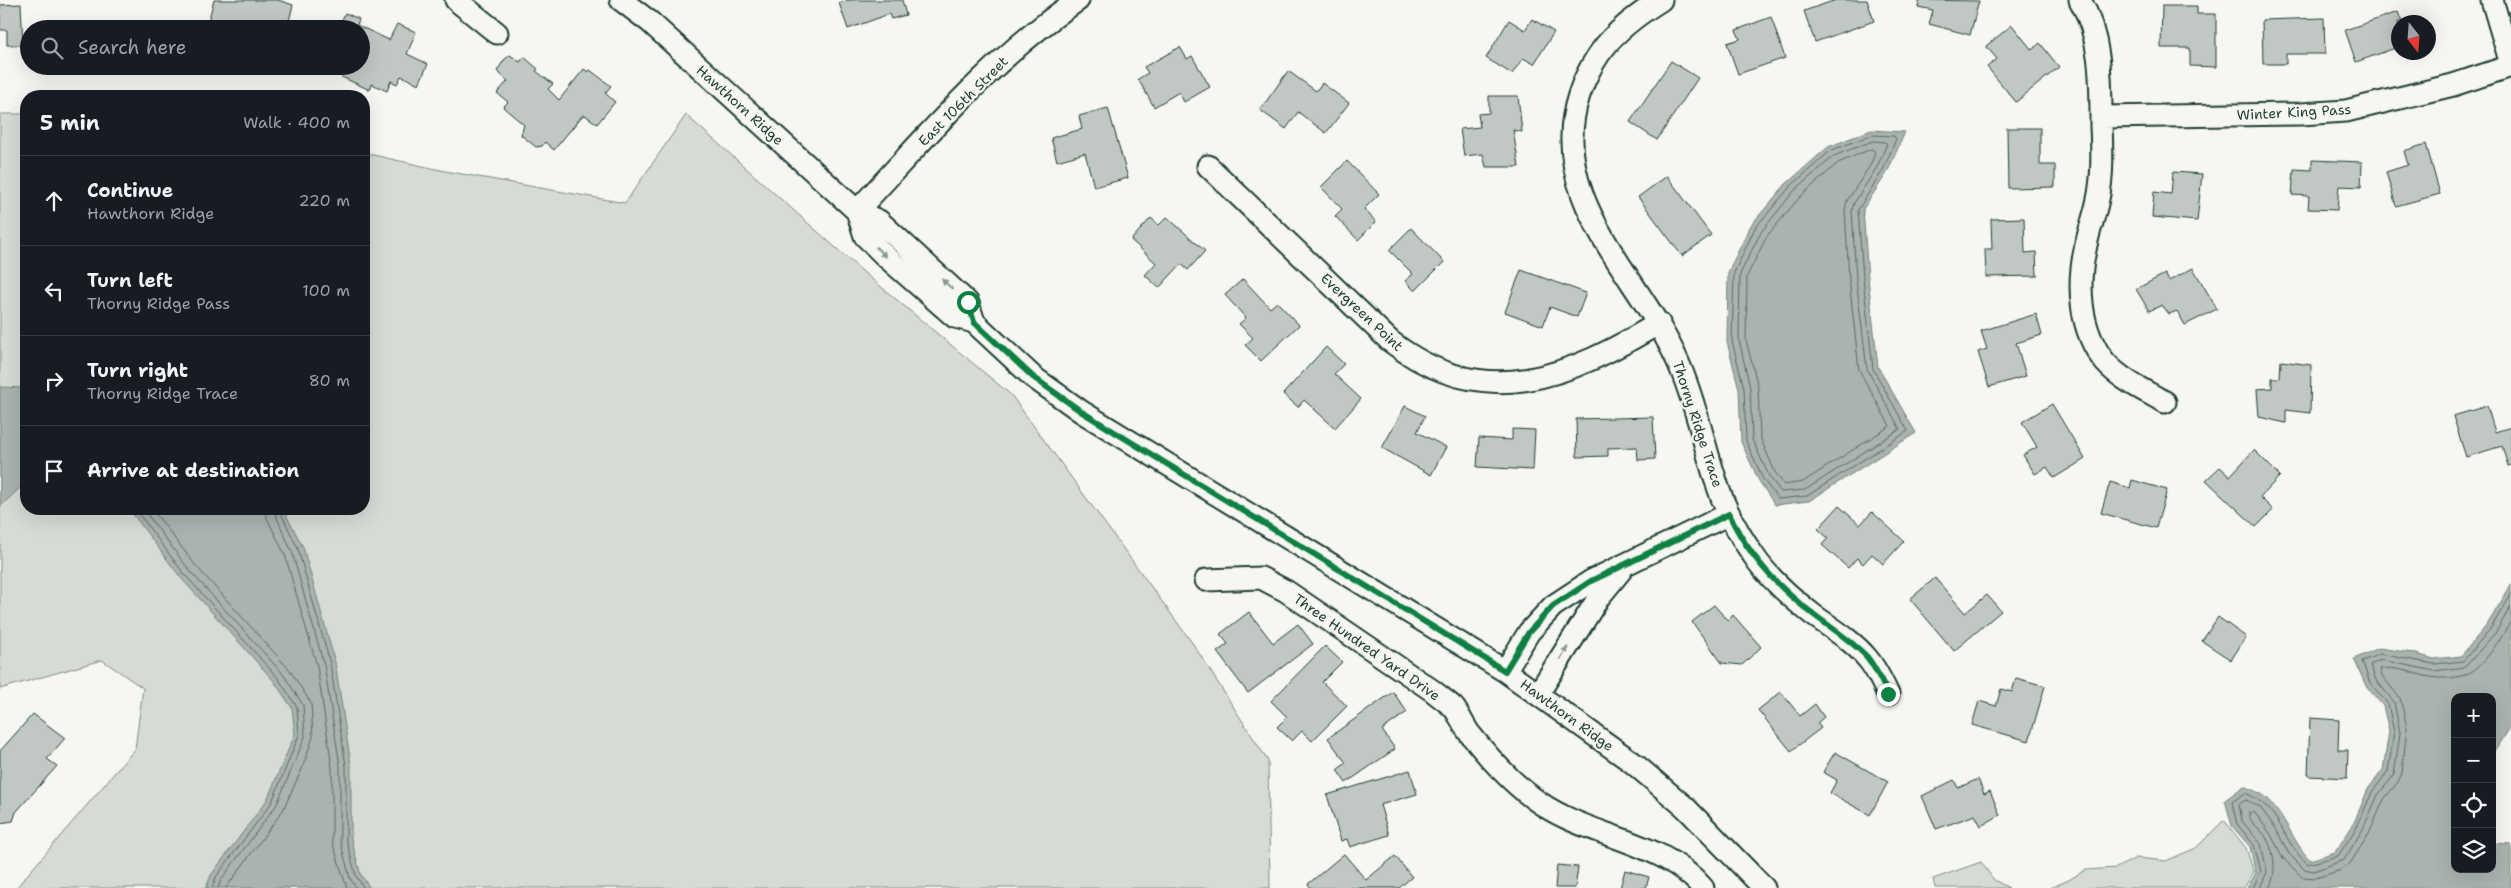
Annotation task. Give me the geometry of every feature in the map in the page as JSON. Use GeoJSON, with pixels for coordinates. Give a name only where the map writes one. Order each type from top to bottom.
{"type":"FeatureCollection","features":[{"type":"Feature","properties":{"kind":"street"},"geometry":{"type":"LineString","coordinates":[[456,0],[497,34]]}},
{"type":"Feature","properties":{"kind":"street","name":"Hawthorn Ridge"},"geometry":{"type":"LineString","coordinates":[[621,0],[650,22],[857,211],[879,221],[968,302],[974,322],[1033,377],[1082,412],[1505,671],[1538,694],[1632,762],[1685,807],[1764,888]]}},
{"type":"Feature","properties":{"kind":"street","name":"East 106th Street"},"geometry":{"type":"LineString","coordinates":[[857,211],[995,67],[1033,32],[1078,0]]}},
{"type":"Feature","properties":{"kind":"street","name":"Thorny Ridge Trace"},"geometry":{"type":"LineString","coordinates":[[1661,0],[1637,15],[1607,41],[1590,68],[1581,90],[1573,112],[1572,160],[1584,202],[1603,237],[1659,323],[1685,377],[1716,483],[1738,532],[1776,583],[1812,613],[1846,637],[1868,658],[1888,694]]}},
{"type":"Feature","properties":{"kind":"street"},"geometry":{"type":"LineString","coordinates":[[2080,0],[2088,13],[2098,54],[2101,117],[2100,188],[2080,277],[2084,314],[2091,338],[2105,362],[2126,380],[2165,402]]}},
{"type":"Feature","properties":{"kind":"street"},"geometry":{"type":"LineString","coordinates":[[2492,0],[2511,65]]}},
{"type":"Feature","properties":{"kind":"street","name":"Winter King Pass"},"geometry":{"type":"LineString","coordinates":[[2101,117],[2302,114],[2346,111],[2453,85],[2511,65]]}},
{"type":"Feature","properties":{"kind":"street","name":"Evergreen Point"},"geometry":{"type":"LineString","coordinates":[[1208,166],[1390,341],[1404,352],[1440,372],[1476,381],[1513,381],[1547,376],[1584,364],[1659,323]]}},
{"type":"Feature","properties":{"kind":"street"},"geometry":{"type":"LineString","coordinates":[[1505,671],[1529,632],[1553,606],[1591,581],[1729,514]]}},
{"type":"Feature","properties":{"kind":"street"},"geometry":{"type":"LineString","coordinates":[[1538,694],[1598,597],[1625,565]]}},
{"type":"Feature","properties":{"kind":"street","name":"Three Hundred Yard Drive"},"geometry":{"type":"LineString","coordinates":[[1206,580],[1261,578],[1286,591],[1425,686],[1453,708],[1469,732],[1493,760],[1518,786],[1540,804],[1589,829],[1655,852],[1682,868],[1703,888]]}},
{"type":"Feature","properties":{"kind":"shaded area"},"geometry":{"type":"Polygon","coordinates":[[[0,114],[20,114],[20,515],[370,515],[370,154],[445,171],[625,203],[686,115],[862,271],[1011,395],[1193,644],[1268,761],[1270,888],[16,888],[135,749],[143,688],[102,660],[0,689],[0,114]]]}},
{"type":"Feature","properties":{"kind":"shaded area"},"geometry":{"type":"Polygon","coordinates":[[[2224,820],[2246,848],[2254,872],[2244,888],[2050,888],[2069,880],[2085,870],[2116,868],[2136,858],[2166,861],[2196,848],[2224,820]]]}},
{"type":"Feature","properties":{"kind":"shaded area"},"geometry":{"type":"Polygon","coordinates":[[[1981,862],[1994,880],[2009,888],[1935,888],[1933,879],[1981,862]]]}},
{"type":"Feature","properties":{"kind":"water"},"geometry":{"type":"Polygon","coordinates":[[[1871,130],[1905,132],[1887,173],[1863,209],[1868,278],[1878,367],[1916,433],[1809,501],[1775,505],[1759,481],[1741,442],[1739,389],[1727,342],[1728,272],[1751,225],[1786,184],[1828,147],[1871,130]]]}},
{"type":"Feature","properties":{"kind":"water"},"geometry":{"type":"Polygon","coordinates":[[[0,387],[20,388],[20,488],[0,507],[0,387]]]}},
{"type":"Feature","properties":{"kind":"water"},"geometry":{"type":"Polygon","coordinates":[[[134,515],[286,515],[303,547],[335,662],[351,765],[351,839],[361,875],[370,888],[206,888],[211,875],[267,800],[295,734],[292,708],[274,681],[181,578],[134,515]]]}},
{"type":"Feature","properties":{"kind":"water"},"geometry":{"type":"Polygon","coordinates":[[[2511,585],[2511,726],[2496,750],[2496,693],[2451,693],[2451,873],[2496,873],[2496,843],[2511,844],[2511,888],[2247,888],[2256,873],[2250,847],[2232,826],[2225,800],[2244,786],[2260,793],[2274,806],[2310,860],[2335,852],[2353,825],[2368,789],[2383,770],[2389,731],[2383,706],[2366,686],[2354,659],[2379,648],[2413,653],[2434,659],[2461,656],[2487,625],[2511,585]]]}},
{"type":"Feature","properties":{"kind":"building"},"geometry":{"type":"Polygon","coordinates":[[[214,0],[278,0],[293,5],[289,20],[209,20],[214,0]]]}},
{"type":"Feature","properties":{"kind":"building"},"geometry":{"type":"Polygon","coordinates":[[[849,0],[902,0],[906,15],[891,19],[889,14],[848,29],[839,3],[849,0]]]}},
{"type":"Feature","properties":{"kind":"building"},"geometry":{"type":"Polygon","coordinates":[[[1836,0],[1867,0],[1874,21],[1815,42],[1804,11],[1836,0]]]}},
{"type":"Feature","properties":{"kind":"building"},"geometry":{"type":"Polygon","coordinates":[[[1920,0],[1979,1],[1970,35],[1929,24],[1933,10],[1918,7],[1920,0]]]}},
{"type":"Feature","properties":{"kind":"building"},"geometry":{"type":"Polygon","coordinates":[[[21,4],[20,45],[7,45],[7,30],[0,30],[0,5],[21,4]]]}},
{"type":"Feature","properties":{"kind":"building"},"geometry":{"type":"Polygon","coordinates":[[[2162,6],[2197,6],[2197,14],[2216,14],[2216,67],[2190,66],[2190,48],[2161,48],[2162,6]]]}},
{"type":"Feature","properties":{"kind":"building"},"geometry":{"type":"Polygon","coordinates":[[[2398,12],[2399,15],[2391,15],[2391,50],[2356,62],[2345,30],[2398,12]]]}},
{"type":"Feature","properties":{"kind":"building"},"geometry":{"type":"Polygon","coordinates":[[[345,13],[359,19],[359,20],[342,20],[345,13]]]}},
{"type":"Feature","properties":{"kind":"building"},"geometry":{"type":"Polygon","coordinates":[[[1771,17],[1785,58],[1738,74],[1727,43],[1740,39],[1736,30],[1771,17]]]}},
{"type":"Feature","properties":{"kind":"building"},"geometry":{"type":"Polygon","coordinates":[[[2324,18],[2325,54],[2286,54],[2286,64],[2263,64],[2262,20],[2324,18]]]}},
{"type":"Feature","properties":{"kind":"building"},"geometry":{"type":"Polygon","coordinates":[[[1532,19],[1554,32],[1534,64],[1523,58],[1512,74],[1486,58],[1509,20],[1525,30],[1532,19]]]}},
{"type":"Feature","properties":{"kind":"building"},"geometry":{"type":"Polygon","coordinates":[[[397,24],[416,32],[407,54],[428,64],[419,84],[401,76],[397,84],[391,81],[387,91],[372,84],[370,90],[337,75],[370,75],[370,31],[389,40],[397,24]]]}},
{"type":"Feature","properties":{"kind":"building"},"geometry":{"type":"Polygon","coordinates":[[[2012,25],[2032,50],[2040,43],[2059,67],[2016,102],[1987,67],[1997,59],[1986,46],[2012,25]]]}},
{"type":"Feature","properties":{"kind":"building"},"geometry":{"type":"Polygon","coordinates":[[[1180,47],[1187,59],[1192,56],[1210,87],[1184,102],[1179,92],[1154,107],[1138,79],[1148,73],[1144,67],[1180,47]]]}},
{"type":"Feature","properties":{"kind":"building"},"geometry":{"type":"Polygon","coordinates":[[[510,55],[520,62],[524,57],[538,69],[536,71],[553,84],[548,89],[559,100],[584,69],[588,72],[590,70],[611,86],[605,93],[615,102],[597,124],[585,115],[582,116],[554,150],[545,142],[542,146],[536,147],[521,135],[524,125],[503,107],[508,102],[497,93],[508,81],[497,71],[504,60],[510,55]]]}},
{"type":"Feature","properties":{"kind":"building"},"geometry":{"type":"Polygon","coordinates":[[[1671,61],[1698,78],[1657,140],[1630,122],[1671,61]]]}},
{"type":"Feature","properties":{"kind":"building"},"geometry":{"type":"Polygon","coordinates":[[[1288,71],[1316,91],[1322,83],[1349,103],[1326,133],[1298,112],[1286,129],[1260,110],[1288,71]]]}},
{"type":"Feature","properties":{"kind":"building"},"geometry":{"type":"Polygon","coordinates":[[[1489,96],[1518,96],[1522,132],[1513,130],[1519,167],[1486,167],[1483,154],[1464,156],[1460,129],[1480,127],[1478,114],[1489,113],[1489,96]]]}},
{"type":"Feature","properties":{"kind":"building"},"geometry":{"type":"Polygon","coordinates":[[[1108,108],[1128,178],[1094,187],[1085,153],[1057,161],[1051,138],[1082,129],[1079,116],[1108,108]]]}},
{"type":"Feature","properties":{"kind":"building"},"geometry":{"type":"Polygon","coordinates":[[[2007,128],[2040,128],[2040,165],[2055,165],[2055,187],[2008,188],[2007,128]]]}},
{"type":"Feature","properties":{"kind":"building"},"geometry":{"type":"Polygon","coordinates":[[[2426,144],[2440,194],[2396,206],[2386,172],[2408,165],[2404,151],[2426,144]]]}},
{"type":"Feature","properties":{"kind":"building"},"geometry":{"type":"Polygon","coordinates":[[[2312,160],[2362,162],[2361,187],[2339,186],[2337,210],[2308,209],[2309,196],[2292,195],[2294,169],[2312,170],[2312,160]]]}},
{"type":"Feature","properties":{"kind":"building"},"geometry":{"type":"Polygon","coordinates":[[[1347,161],[1379,194],[1364,209],[1376,222],[1358,240],[1335,216],[1342,209],[1321,187],[1347,161]]]}},
{"type":"Feature","properties":{"kind":"building"},"geometry":{"type":"Polygon","coordinates":[[[2173,172],[2202,174],[2197,221],[2152,217],[2154,192],[2171,194],[2173,172]]]}},
{"type":"Feature","properties":{"kind":"building"},"geometry":{"type":"Polygon","coordinates":[[[1667,176],[1711,235],[1682,256],[1638,197],[1667,176]]]}},
{"type":"Feature","properties":{"kind":"building"},"geometry":{"type":"Polygon","coordinates":[[[1167,217],[1205,251],[1188,270],[1181,264],[1159,288],[1145,275],[1156,263],[1131,240],[1151,218],[1159,225],[1167,217]]]}},
{"type":"Feature","properties":{"kind":"building"},"geometry":{"type":"Polygon","coordinates":[[[2024,218],[2025,253],[2036,252],[2037,276],[1986,277],[1985,249],[1992,249],[1991,219],[2024,218]]]}},
{"type":"Feature","properties":{"kind":"building"},"geometry":{"type":"Polygon","coordinates":[[[1411,228],[1444,262],[1415,291],[1405,281],[1413,274],[1389,250],[1411,228]]]}},
{"type":"Feature","properties":{"kind":"building"},"geometry":{"type":"Polygon","coordinates":[[[2193,268],[2217,309],[2185,325],[2177,311],[2169,314],[2162,305],[2149,311],[2136,289],[2165,274],[2169,281],[2193,268]]]}},
{"type":"Feature","properties":{"kind":"building"},"geometry":{"type":"Polygon","coordinates":[[[1521,270],[1586,293],[1577,317],[1550,307],[1543,326],[1505,312],[1521,270]]]}},
{"type":"Feature","properties":{"kind":"building"},"geometry":{"type":"Polygon","coordinates":[[[1243,279],[1270,308],[1277,302],[1299,325],[1261,361],[1245,345],[1253,338],[1239,324],[1246,318],[1225,295],[1243,279]]]}},
{"type":"Feature","properties":{"kind":"building"},"geometry":{"type":"Polygon","coordinates":[[[2036,314],[2042,335],[2016,343],[2026,376],[1989,387],[1978,352],[1987,349],[1981,331],[2036,314]]]}},
{"type":"Feature","properties":{"kind":"building"},"geometry":{"type":"Polygon","coordinates":[[[1326,347],[1344,364],[1334,374],[1361,399],[1335,428],[1304,400],[1298,407],[1283,394],[1326,347]]]}},
{"type":"Feature","properties":{"kind":"building"},"geometry":{"type":"Polygon","coordinates":[[[2281,361],[2311,365],[2310,413],[2286,410],[2286,423],[2259,417],[2257,389],[2272,388],[2272,378],[2280,378],[2281,361]]]}},
{"type":"Feature","properties":{"kind":"building"},"geometry":{"type":"Polygon","coordinates":[[[2052,404],[2085,459],[2054,478],[2047,467],[2035,474],[2023,455],[2037,447],[2022,422],[2052,404]]]}},
{"type":"Feature","properties":{"kind":"building"},"geometry":{"type":"Polygon","coordinates":[[[1405,406],[1425,416],[1417,432],[1446,447],[1431,475],[1382,448],[1405,406]]]}},
{"type":"Feature","properties":{"kind":"building"},"geometry":{"type":"Polygon","coordinates":[[[2487,406],[2495,432],[2511,427],[2511,465],[2508,466],[2502,446],[2466,457],[2453,416],[2487,406]]]}},
{"type":"Feature","properties":{"kind":"building"},"geometry":{"type":"Polygon","coordinates":[[[1653,417],[1655,459],[1638,460],[1637,447],[1608,448],[1608,456],[1577,457],[1576,419],[1653,417]]]}},
{"type":"Feature","properties":{"kind":"building"},"geometry":{"type":"Polygon","coordinates":[[[1512,429],[1535,430],[1533,470],[1477,467],[1479,438],[1512,440],[1512,429]]]}},
{"type":"Feature","properties":{"kind":"building"},"geometry":{"type":"Polygon","coordinates":[[[2254,450],[2280,476],[2260,497],[2273,510],[2256,527],[2206,480],[2220,467],[2230,476],[2254,450]]]}},
{"type":"Feature","properties":{"kind":"building"},"geometry":{"type":"Polygon","coordinates":[[[2132,480],[2167,490],[2156,528],[2101,513],[2110,482],[2130,488],[2132,480]]]}},
{"type":"Feature","properties":{"kind":"building"},"geometry":{"type":"Polygon","coordinates":[[[1839,506],[1860,525],[1872,512],[1904,541],[1883,564],[1872,554],[1863,564],[1857,558],[1848,568],[1822,545],[1828,538],[1818,529],[1839,506]]]}},
{"type":"Feature","properties":{"kind":"building"},"geometry":{"type":"Polygon","coordinates":[[[1935,578],[1965,613],[1987,595],[2001,611],[1954,651],[1910,599],[1935,578]]]}},
{"type":"Feature","properties":{"kind":"building"},"geometry":{"type":"Polygon","coordinates":[[[1714,605],[1728,621],[1733,615],[1761,647],[1742,665],[1722,663],[1692,622],[1714,605]]]}},
{"type":"Feature","properties":{"kind":"building"},"geometry":{"type":"Polygon","coordinates":[[[1249,612],[1273,643],[1298,624],[1313,644],[1248,693],[1217,652],[1228,644],[1220,634],[1249,612]]]}},
{"type":"Feature","properties":{"kind":"building"},"geometry":{"type":"Polygon","coordinates":[[[2218,617],[2246,637],[2231,660],[2202,641],[2218,617]]]}},
{"type":"Feature","properties":{"kind":"building"},"geometry":{"type":"Polygon","coordinates":[[[1325,646],[1342,662],[1322,682],[1347,706],[1312,741],[1302,731],[1292,741],[1277,727],[1287,717],[1271,701],[1325,646]]]}},
{"type":"Feature","properties":{"kind":"building"},"geometry":{"type":"Polygon","coordinates":[[[2016,678],[2045,686],[2029,741],[1972,725],[1979,701],[1996,706],[2001,689],[2012,692],[2016,678]]]}},
{"type":"Feature","properties":{"kind":"building"},"geometry":{"type":"Polygon","coordinates":[[[1393,692],[1407,712],[1382,730],[1395,749],[1346,783],[1337,770],[1346,763],[1328,738],[1393,692]]]}},
{"type":"Feature","properties":{"kind":"building"},"geometry":{"type":"Polygon","coordinates":[[[1781,692],[1800,716],[1815,704],[1824,717],[1817,723],[1821,728],[1791,751],[1758,710],[1781,692]]]}},
{"type":"Feature","properties":{"kind":"building"},"geometry":{"type":"Polygon","coordinates":[[[33,714],[65,738],[47,759],[57,766],[16,812],[13,821],[0,823],[0,751],[33,714]]]}},
{"type":"Feature","properties":{"kind":"building"},"geometry":{"type":"Polygon","coordinates":[[[2310,718],[2339,720],[2338,750],[2348,750],[2347,778],[2308,776],[2310,718]]]}},
{"type":"Feature","properties":{"kind":"building"},"geometry":{"type":"Polygon","coordinates":[[[1835,752],[1888,782],[1870,815],[1830,793],[1837,780],[1823,772],[1835,752]]]}},
{"type":"Feature","properties":{"kind":"building"},"geometry":{"type":"Polygon","coordinates":[[[1410,770],[1417,794],[1380,805],[1389,835],[1350,847],[1347,839],[1341,841],[1327,795],[1410,770]]]}},
{"type":"Feature","properties":{"kind":"building"},"geometry":{"type":"Polygon","coordinates":[[[1978,779],[1984,794],[1990,791],[2000,815],[1981,826],[1975,815],[1936,829],[1922,796],[1954,780],[1958,788],[1978,779]]]}},
{"type":"Feature","properties":{"kind":"building"},"geometry":{"type":"Polygon","coordinates":[[[1344,854],[1366,880],[1395,856],[1412,877],[1399,888],[1311,888],[1308,884],[1344,854]]]}},
{"type":"Feature","properties":{"kind":"building"},"geometry":{"type":"Polygon","coordinates":[[[1557,865],[1578,867],[1575,888],[1555,888],[1557,865]]]}},
{"type":"Feature","properties":{"kind":"building"},"geometry":{"type":"Polygon","coordinates":[[[1625,870],[1649,877],[1646,888],[1620,888],[1625,870]]]}},
{"type":"Feature","properties":{"kind":"route"},"geometry":{"type":"LineString","coordinates":[[968,302],[974,322],[1033,377],[1082,412],[1505,671],[1529,632],[1553,606],[1591,581],[1729,514],[1738,532],[1776,583],[1812,613],[1846,637],[1868,658],[1888,694]]}}]}
